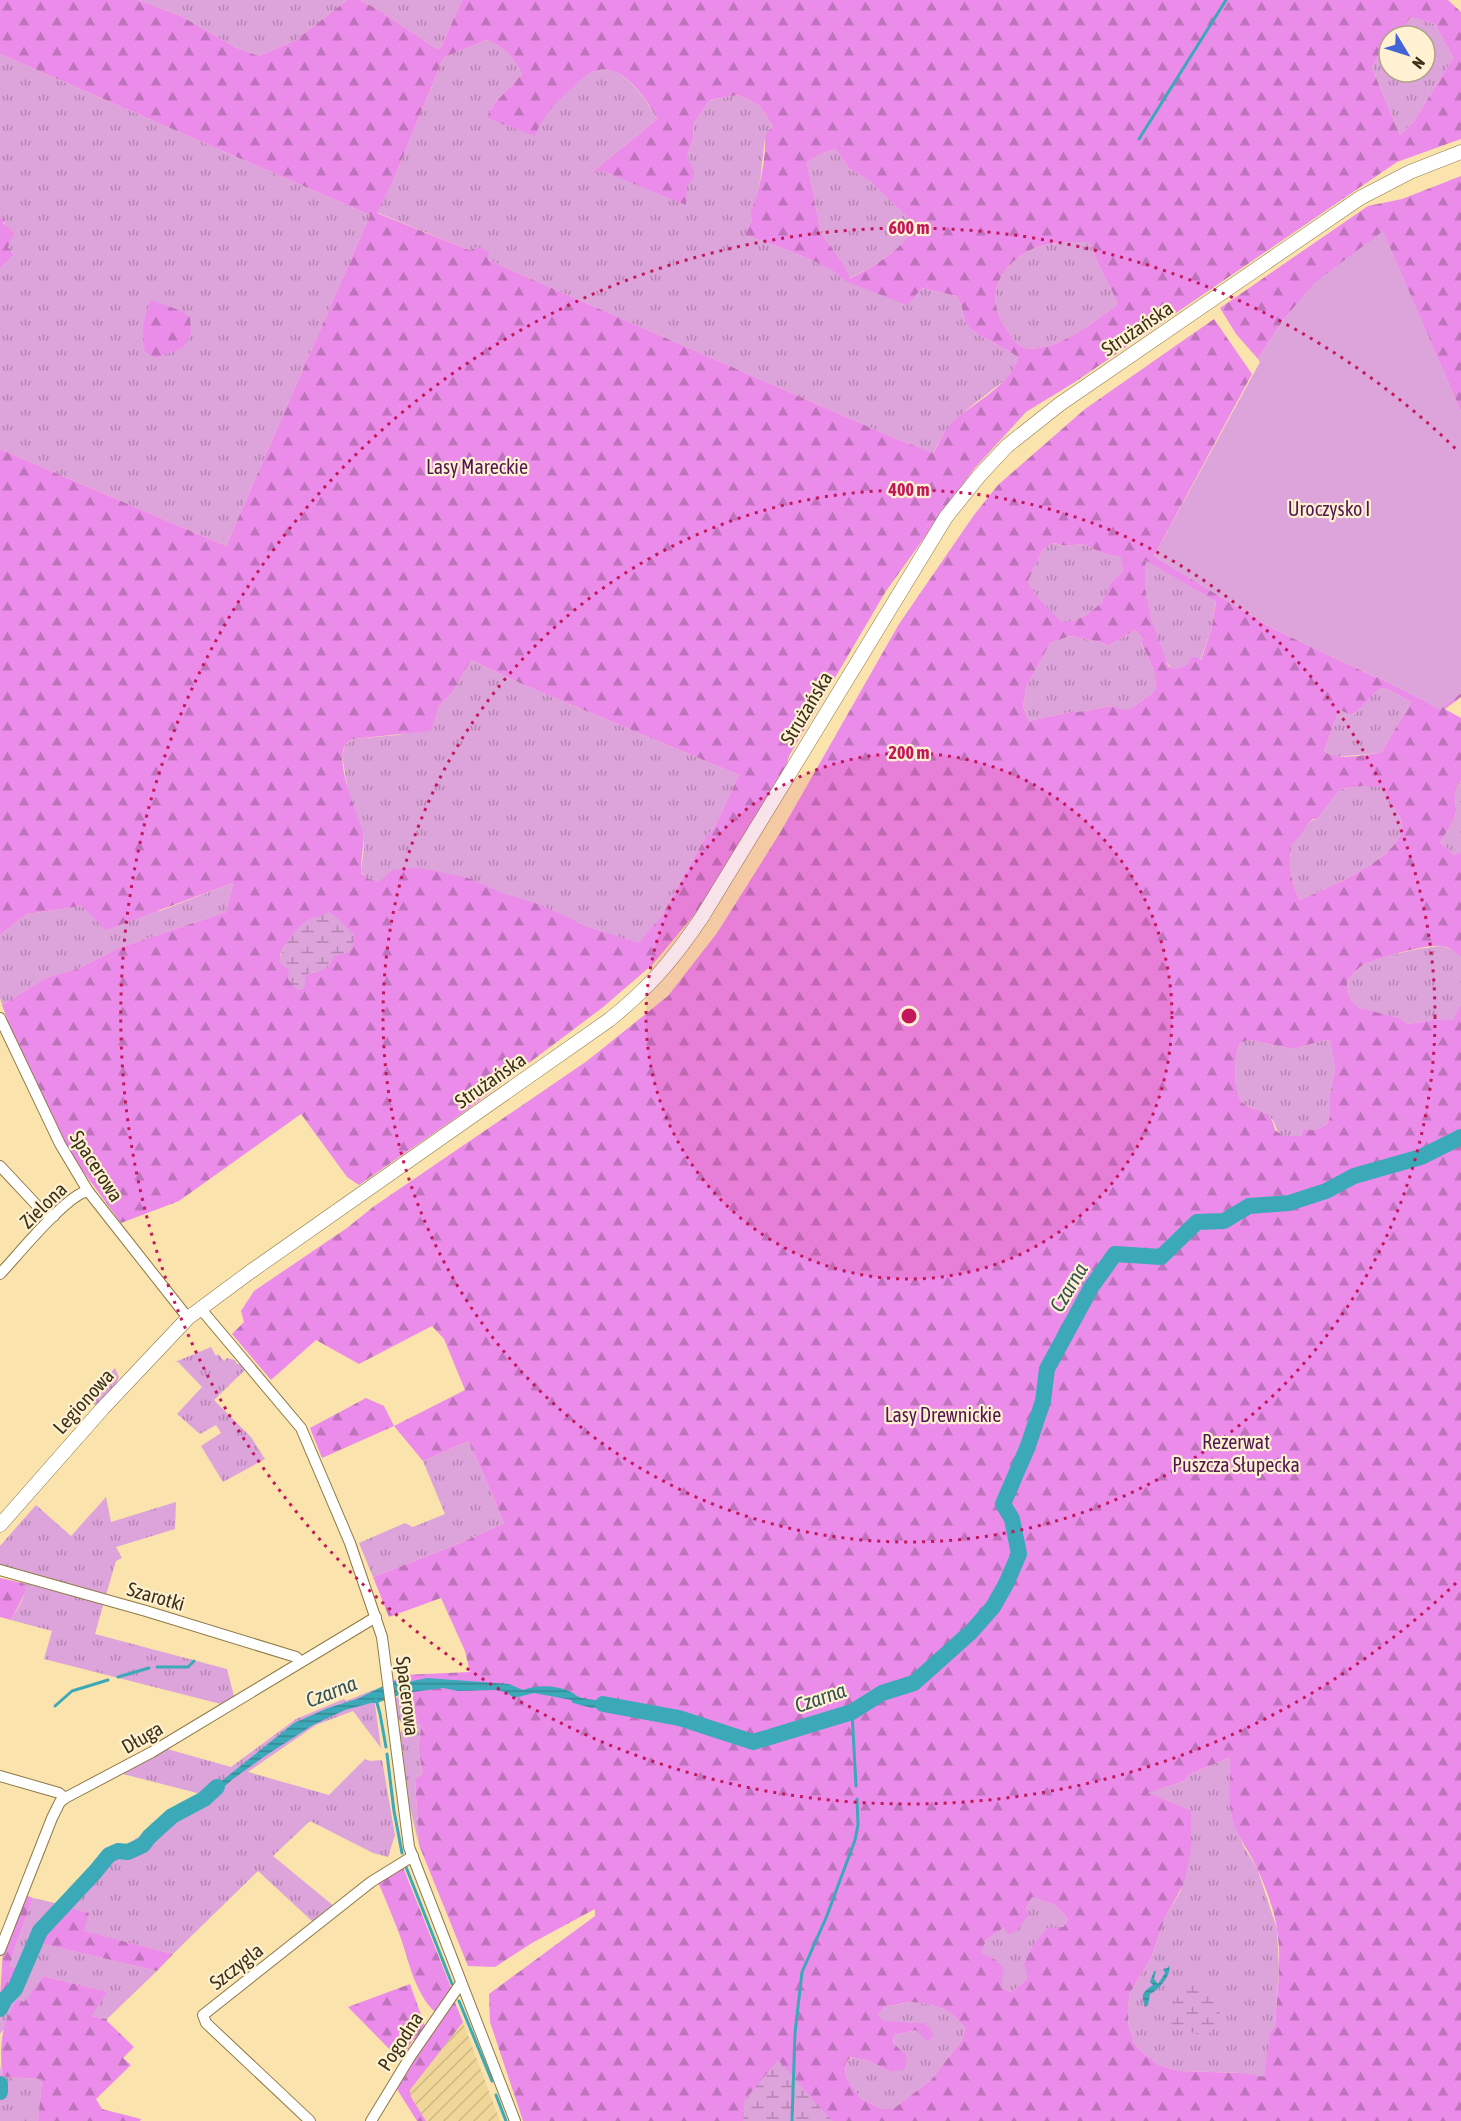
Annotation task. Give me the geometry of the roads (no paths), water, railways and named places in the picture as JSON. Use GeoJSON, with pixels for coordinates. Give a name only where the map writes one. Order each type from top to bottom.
{"type":"FeatureCollection","features":[{"type":"Feature","properties":{"kind":"main road","name":"Strużańska"},"geometry":{"type":"LineString","coordinates":[[200,1308],[609,1020],[658,976],[678,953],[702,917],[946,517],[1007,446],[1060,404],[1360,198],[1410,172],[1461,152]]}},
{"type":"Feature","properties":{"kind":"main road","name":"Legionowa"},"geometry":{"type":"LineString","coordinates":[[0,1525],[110,1400],[200,1308]]}},
{"type":"Feature","properties":{"kind":"street","name":"Spacerowa"},"geometry":{"type":"LineString","coordinates":[[0,1018],[60,1144],[88,1191],[188,1318]]}},
{"type":"Feature","properties":{"kind":"street"},"geometry":{"type":"LineString","coordinates":[[0,1166],[44,1213],[54,1216]]}},
{"type":"Feature","properties":{"kind":"street","name":"Zielona"},"geometry":{"type":"LineString","coordinates":[[0,1274],[54,1216],[81,1192],[88,1191]]}},
{"type":"Feature","properties":{"kind":"street","name":"Spacerowa"},"geometry":{"type":"LineString","coordinates":[[200,1308],[301,1428],[342,1525],[382,1637],[409,1847],[515,2121]]}},
{"type":"Feature","properties":{"kind":"street","name":"Szarotki"},"geometry":{"type":"LineString","coordinates":[[0,1570],[146,1611],[293,1656],[300,1661]]}},
{"type":"Feature","properties":{"kind":"street","name":"Długa"},"geometry":{"type":"LineString","coordinates":[[65,1798],[152,1752],[376,1617]]}},
{"type":"Feature","properties":{"kind":"street"},"geometry":{"type":"LineString","coordinates":[[0,1776],[58,1793],[65,1798],[52,1818],[0,1950]]}},
{"type":"Feature","properties":{"kind":"street","name":"Szczygla"},"geometry":{"type":"LineString","coordinates":[[310,2121],[206,2023],[203,2015],[370,1882],[413,1856]]}},
{"type":"Feature","properties":{"kind":"street","name":"Pogodna"},"geometry":{"type":"LineString","coordinates":[[371,2121],[410,2057],[462,1983]]}},
{"type":"Feature","properties":{"kind":"water"},"geometry":{"type":"Polygon","coordinates":[[[427,1678],[509,1684],[523,1690],[534,1687],[552,1687],[569,1691],[582,1698],[623,1706],[621,1712],[607,1707],[592,1708],[573,1703],[571,1700],[534,1693],[514,1698],[506,1692],[495,1690],[458,1691],[443,1688],[405,1693],[377,1703],[345,1710],[313,1725],[233,1779],[205,1803],[199,1799],[294,1723],[328,1708],[357,1699],[393,1681],[403,1683],[427,1678]]]}},
{"type":"Feature","properties":{"kind":"water"},"geometry":{"type":"Polygon","coordinates":[[[1169,1965],[1167,1977],[1150,1994],[1148,2005],[1145,2007],[1143,1995],[1153,1985],[1150,1982],[1154,1971],[1156,1971],[1154,1979],[1158,1984],[1165,1973],[1163,1969],[1168,1968],[1169,1965]]]}},
{"type":"Feature","properties":{"kind":"waterway"},"geometry":{"type":"LineString","coordinates":[[1139,139],[1226,0]]}},
{"type":"Feature","properties":{"kind":"waterway","name":"Czarna"},"geometry":{"type":"LineString","coordinates":[[603,1704],[679,1718],[753,1742],[852,1712],[882,1693],[914,1683],[971,1632],[993,1607],[1006,1584],[1019,1554],[1012,1519],[1003,1504],[1028,1446],[1043,1401],[1047,1369],[1092,1286],[1115,1254],[1161,1257],[1197,1222],[1224,1221],[1249,1206],[1289,1203],[1326,1191],[1354,1176],[1421,1157],[1461,1137]]}},
{"type":"Feature","properties":{"kind":"waterway"},"geometry":{"type":"LineString","coordinates":[[157,1667],[188,1667],[194,1661]]}},
{"type":"Feature","properties":{"kind":"waterway"},"geometry":{"type":"LineString","coordinates":[[118,1677],[149,1668]]}},
{"type":"Feature","properties":{"kind":"waterway"},"geometry":{"type":"LineString","coordinates":[[55,1706],[72,1691],[108,1680]]}},
{"type":"Feature","properties":{"kind":"waterway"},"geometry":{"type":"LineString","coordinates":[[376,1699],[386,1747]]}},
{"type":"Feature","properties":{"kind":"waterway"},"geometry":{"type":"LineString","coordinates":[[852,1712],[856,1786]]}},
{"type":"Feature","properties":{"kind":"waterway"},"geometry":{"type":"LineString","coordinates":[[387,1754],[402,1853]]}},
{"type":"Feature","properties":{"kind":"waterway","name":"Czarna"},"geometry":{"type":"LineString","coordinates":[[0,2009],[5,1999],[15,1989],[40,1931],[109,1855],[118,1851],[128,1852],[143,1845],[172,1816],[204,1799],[217,1787]]}},
{"type":"Feature","properties":{"kind":"waterway"},"geometry":{"type":"LineString","coordinates":[[792,2121],[795,2033],[802,1972],[826,1918],[855,1840],[858,1825],[857,1799]]}},
{"type":"Feature","properties":{"kind":"waterway"},"geometry":{"type":"LineString","coordinates":[[406,1867],[452,1984]]}},
{"type":"Feature","properties":{"kind":"waterway"},"geometry":{"type":"LineString","coordinates":[[459,2001],[492,2081]]}},
{"type":"Feature","properties":{"kind":"waterway","name":"Czarna"},"geometry":{"type":"LineString","coordinates":[[0,2084],[0,2092]]}},
{"type":"Feature","properties":{"kind":"waterway"},"geometry":{"type":"LineString","coordinates":[[496,2095],[506,2121]]}},
{"type":"Feature","properties":{"kind":"park label","name":"Lasy Mareckie"},"geometry":{"type":"Point","coordinates":[477,466]}},
{"type":"Feature","properties":{"kind":"park label","name":"Uroczysko I"},"geometry":{"type":"Point","coordinates":[1329,508]}},
{"type":"Feature","properties":{"kind":"park label","name":"Lasy Drewnickie"},"geometry":{"type":"Point","coordinates":[943,1414]}},
{"type":"Feature","properties":{"kind":"park label","name":"Rezerwat Puszcza Słupecka"},"geometry":{"type":"Point","coordinates":[1236,1452]}}]}
